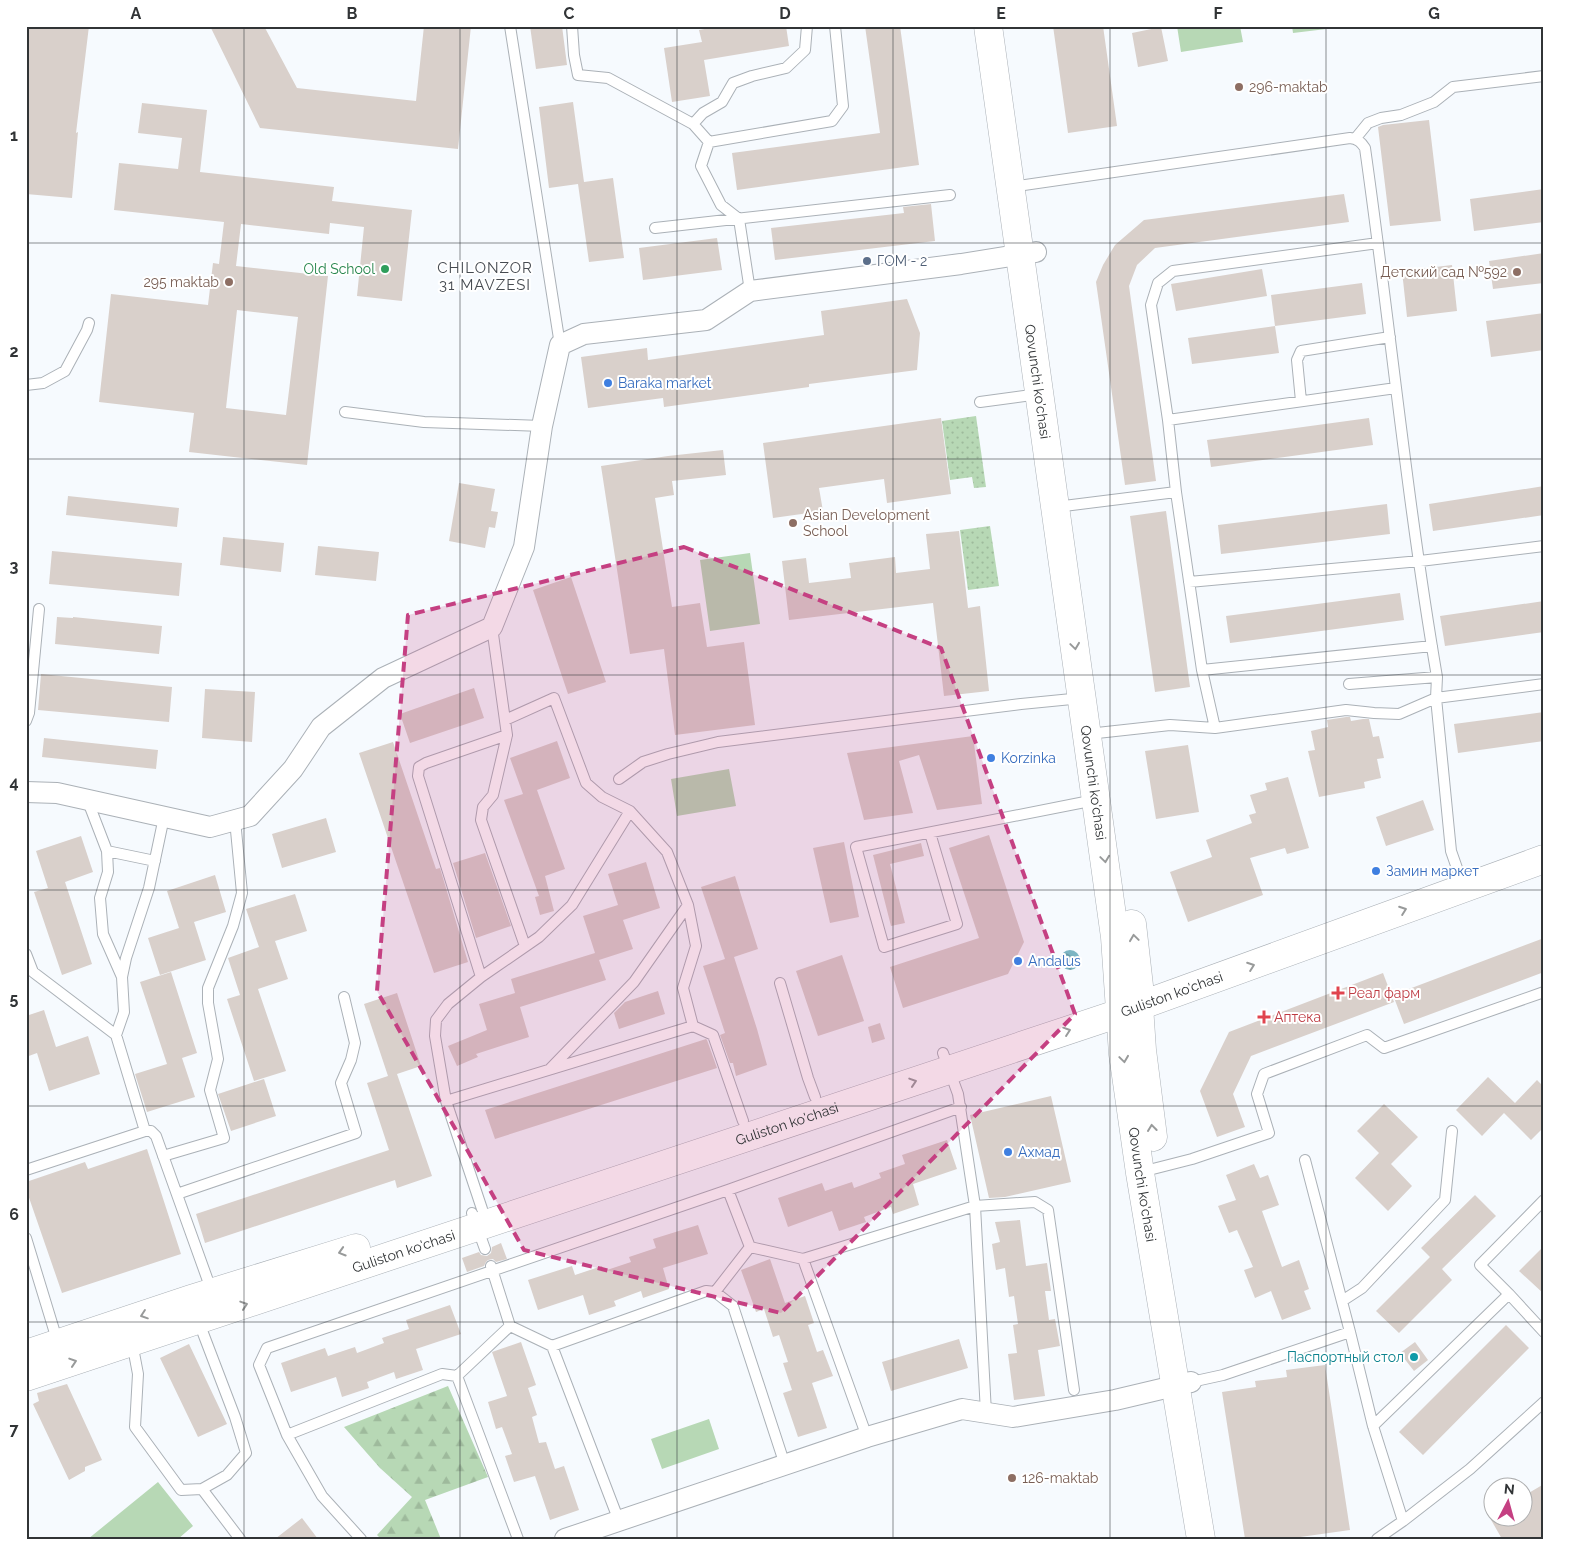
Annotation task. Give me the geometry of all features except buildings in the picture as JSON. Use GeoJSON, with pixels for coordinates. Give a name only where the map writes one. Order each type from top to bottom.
{"type":"FeatureCollection","features":[{"type":"Feature","properties":{"kind":"main road","name":"Qovunchi ko'chasi"},"geometry":{"type":"LineString","coordinates":[[988,26],[1019,186]]}},
{"type":"Feature","properties":{"kind":"main road","name":"Qovunchi ko'chasi"},"geometry":{"type":"LineString","coordinates":[[1005,26],[1019,186],[1063,506],[1096,733],[1135,942],[1129,1000]]}},
{"type":"Feature","properties":{"kind":"main road","name":"Qovunchi ko'chasi"},"geometry":{"type":"LineString","coordinates":[[1028,253],[1040,394],[1063,506],[1082,698],[1096,733],[1096,800],[1115,937],[1142,1050],[1148,1171],[1183,1384],[1201,1539]]}},
{"type":"Feature","properties":{"kind":"main road","name":"Guliston ko'chasi"},"geometry":{"type":"LineString","coordinates":[[1129,1000],[1544,839]]}},
{"type":"Feature","properties":{"kind":"main road","name":"Guliston ko'chasi"},"geometry":{"type":"LineString","coordinates":[[26,1354],[479,1225],[946,1062],[1544,859]]}},
{"type":"Feature","properties":{"kind":"main road","name":"Guliston ko'chasi"},"geometry":{"type":"LineString","coordinates":[[479,1225],[743,1121],[815,1097],[946,1062]]}},
{"type":"Feature","properties":{"kind":"main road","name":"Guliston ko'chasi"},"geometry":{"type":"LineString","coordinates":[[26,1377],[129,1343],[198,1306]]}},
{"type":"Feature","properties":{"kind":"main road","name":"Qovunchi ko'chasi"},"geometry":{"type":"LineString","coordinates":[[1183,1384],[1217,1539]]}},
{"type":"Feature","properties":{"kind":"street"},"geometry":{"type":"LineString","coordinates":[[26,792],[57,793],[210,827],[250,816],[293,769],[322,726],[383,678],[492,627],[524,547],[542,426],[560,345],[584,334],[706,320],[750,291],[961,264],[1028,253]]}},
{"type":"Feature","properties":{"kind":"street"},"geometry":{"type":"LineString","coordinates":[[565,1539],[866,1437],[962,1409],[1013,1417],[1115,1400],[1183,1384]]}},
{"type":"Feature","properties":{"kind":"lane"},"geometry":{"type":"LineString","coordinates":[[510,26],[560,345]]}},
{"type":"Feature","properties":{"kind":"lane"},"geometry":{"type":"LineString","coordinates":[[572,26],[578,75],[608,78],[693,124],[709,142]]}},
{"type":"Feature","properties":{"kind":"lane"},"geometry":{"type":"LineString","coordinates":[[693,124],[703,113],[722,102],[733,83],[752,76],[786,68],[806,50],[807,26]]}},
{"type":"Feature","properties":{"kind":"lane"},"geometry":{"type":"LineString","coordinates":[[709,142],[832,121],[843,106],[835,26]]}},
{"type":"Feature","properties":{"kind":"lane"},"geometry":{"type":"LineString","coordinates":[[1355,139],[1368,122],[1401,115],[1434,102],[1453,87],[1544,76]]}},
{"type":"Feature","properties":{"kind":"lane"},"geometry":{"type":"LineString","coordinates":[[1019,186],[1350,138],[1359,140],[1365,148],[1396,388],[1437,677],[1436,698],[1451,851],[1458,871]]}},
{"type":"Feature","properties":{"kind":"lane"},"geometry":{"type":"LineString","coordinates":[[709,142],[701,166],[721,205],[739,219],[750,291]]}},
{"type":"Feature","properties":{"kind":"lane"},"geometry":{"type":"LineString","coordinates":[[656,228],[950,196]]}},
{"type":"Feature","properties":{"kind":"lane"},"geometry":{"type":"LineString","coordinates":[[1215,728],[1202,670],[1151,305],[1158,283],[1173,271],[1378,243]]}},
{"type":"Feature","properties":{"kind":"lane"},"geometry":{"type":"LineString","coordinates":[[26,385],[43,383],[65,370],[89,323]]}},
{"type":"Feature","properties":{"kind":"lane"},"geometry":{"type":"LineString","coordinates":[[1301,401],[1297,360],[1301,351],[1390,337]]}},
{"type":"Feature","properties":{"kind":"lane"},"geometry":{"type":"LineString","coordinates":[[1168,420],[1396,388]]}},
{"type":"Feature","properties":{"kind":"lane"},"geometry":{"type":"LineString","coordinates":[[980,402],[1040,394]]}},
{"type":"Feature","properties":{"kind":"lane"},"geometry":{"type":"LineString","coordinates":[[345,412],[424,422],[542,426]]}},
{"type":"Feature","properties":{"kind":"lane"},"geometry":{"type":"LineString","coordinates":[[1063,506],[1176,492]]}},
{"type":"Feature","properties":{"kind":"lane"},"geometry":{"type":"LineString","coordinates":[[1189,582],[1420,561],[1544,546]]}},
{"type":"Feature","properties":{"kind":"lane"},"geometry":{"type":"LineString","coordinates":[[26,721],[29,713],[40,609]]}},
{"type":"Feature","properties":{"kind":"lane"},"geometry":{"type":"LineString","coordinates":[[492,627],[507,735],[493,795],[483,806],[482,820],[525,946]]}},
{"type":"Feature","properties":{"kind":"lane"},"geometry":{"type":"LineString","coordinates":[[1202,670],[1432,646]]}},
{"type":"Feature","properties":{"kind":"lane"},"geometry":{"type":"LineString","coordinates":[[1348,684],[1437,677]]}},
{"type":"Feature","properties":{"kind":"lane"},"geometry":{"type":"LineString","coordinates":[[1096,733],[1170,725],[1215,728],[1346,710],[1400,714],[1436,698],[1544,684]]}},
{"type":"Feature","properties":{"kind":"lane"},"geometry":{"type":"LineString","coordinates":[[505,720],[554,698],[586,783],[602,797],[630,811],[667,852],[688,905],[696,946],[683,988],[694,1026]]}},
{"type":"Feature","properties":{"kind":"lane"},"geometry":{"type":"LineString","coordinates":[[618,779],[643,762],[718,742],[1082,698]]}},
{"type":"Feature","properties":{"kind":"lane"},"geometry":{"type":"LineString","coordinates":[[481,977],[418,776],[419,767],[426,763],[507,735]]}},
{"type":"Feature","properties":{"kind":"lane"},"geometry":{"type":"LineString","coordinates":[[87,799],[107,851],[108,872],[100,898],[104,934],[122,977]]}},
{"type":"Feature","properties":{"kind":"lane"},"geometry":{"type":"LineString","coordinates":[[930,833],[958,924],[884,947],[856,847],[1096,800]]}},
{"type":"Feature","properties":{"kind":"lane"},"geometry":{"type":"LineString","coordinates":[[479,1225],[446,1101],[435,1036],[436,1020],[448,1004],[481,977],[539,937],[572,906],[630,811]]}},
{"type":"Feature","properties":{"kind":"lane"},"geometry":{"type":"LineString","coordinates":[[116,1034],[124,1012],[122,977],[126,958],[149,888],[164,816]]}},
{"type":"Feature","properties":{"kind":"lane"},"geometry":{"type":"LineString","coordinates":[[163,1156],[224,1138],[210,1090],[218,1059],[208,1003],[208,988],[233,926],[242,892],[235,820]]}},
{"type":"Feature","properties":{"kind":"lane"},"geometry":{"type":"LineString","coordinates":[[107,851],[154,861]]}},
{"type":"Feature","properties":{"kind":"lane"},"geometry":{"type":"LineString","coordinates":[[550,1069],[634,982],[688,905]]}},
{"type":"Feature","properties":{"kind":"lane"},"geometry":{"type":"LineString","coordinates":[[26,954],[33,972],[116,1034],[145,1131]]}},
{"type":"Feature","properties":{"kind":"lane"},"geometry":{"type":"LineString","coordinates":[[780,983],[815,1097]]}},
{"type":"Feature","properties":{"kind":"lane"},"geometry":{"type":"LineString","coordinates":[[1148,1171],[1192,1159],[1269,1133],[1257,1094],[1264,1074],[1367,1035],[1384,1048],[1544,992]]}},
{"type":"Feature","properties":{"kind":"lane"},"geometry":{"type":"LineString","coordinates":[[177,1194],[356,1133],[341,1083],[351,1060],[354,1043],[351,1022],[344,997]]}},
{"type":"Feature","properties":{"kind":"lane"},"geometry":{"type":"LineString","coordinates":[[446,1101],[694,1026],[713,1035],[743,1121]]}},
{"type":"Feature","properties":{"kind":"lane"},"geometry":{"type":"LineString","coordinates":[[946,1062],[961,1107],[975,1206],[986,1413]]}},
{"type":"Feature","properties":{"kind":"lane"},"geometry":{"type":"LineString","coordinates":[[361,1539],[322,1496],[286,1435],[258,1365],[267,1348],[491,1268],[728,1190],[961,1107]]}},
{"type":"Feature","properties":{"kind":"lane"},"geometry":{"type":"LineString","coordinates":[[26,1170],[145,1131],[151,1131],[156,1136],[177,1194],[198,1306],[246,1453],[228,1475],[202,1489],[181,1490],[135,1427],[138,1374],[134,1353],[129,1343]]}},
{"type":"Feature","properties":{"kind":"lane"},"geometry":{"type":"LineString","coordinates":[[1342,1301],[1362,1288],[1445,1200],[1452,1132]]}},
{"type":"Feature","properties":{"kind":"lane"},"geometry":{"type":"LineString","coordinates":[[1305,1160],[1373,1426],[1403,1521]]}},
{"type":"Feature","properties":{"kind":"lane"},"geometry":{"type":"LineString","coordinates":[[728,1190],[750,1247]]}},
{"type":"Feature","properties":{"kind":"lane"},"geometry":{"type":"LineString","coordinates":[[1543,1329],[1480,1265],[1544,1200]]}},
{"type":"Feature","properties":{"kind":"lane"},"geometry":{"type":"LineString","coordinates":[[750,1247],[803,1259],[975,1206],[1036,1202],[1048,1210],[1074,1390]]}},
{"type":"Feature","properties":{"kind":"lane"},"geometry":{"type":"LineString","coordinates":[[26,1238],[58,1344]]}},
{"type":"Feature","properties":{"kind":"lane"},"geometry":{"type":"LineString","coordinates":[[715,1292],[750,1247]]}},
{"type":"Feature","properties":{"kind":"lane"},"geometry":{"type":"LineString","coordinates":[[803,1259],[866,1437]]}},
{"type":"Feature","properties":{"kind":"lane"},"geometry":{"type":"LineString","coordinates":[[491,1268],[510,1326],[552,1346],[618,1521]]}},
{"type":"Feature","properties":{"kind":"lane"},"geometry":{"type":"LineString","coordinates":[[552,1346],[706,1291],[715,1292],[733,1306],[785,1465]]}},
{"type":"Feature","properties":{"kind":"lane"},"geometry":{"type":"LineString","coordinates":[[1373,1426],[1509,1294]]}},
{"type":"Feature","properties":{"kind":"lane"},"geometry":{"type":"LineString","coordinates":[[457,1376],[510,1326]]}},
{"type":"Feature","properties":{"kind":"lane"},"geometry":{"type":"LineString","coordinates":[[1183,1384],[1223,1375],[1350,1332]]}},
{"type":"Feature","properties":{"kind":"lane"},"geometry":{"type":"LineString","coordinates":[[286,1435],[442,1374],[457,1376]]}},
{"type":"Feature","properties":{"kind":"lane"},"geometry":{"type":"LineString","coordinates":[[457,1376],[518,1539]]}},
{"type":"Feature","properties":{"kind":"lane"},"geometry":{"type":"LineString","coordinates":[[1376,1539],[1403,1521],[1470,1469],[1544,1402]]}},
{"type":"Feature","properties":{"kind":"lane"},"geometry":{"type":"LineString","coordinates":[[202,1489],[240,1539]]}},
{"type":"Feature","properties":{"kind":"highlighted area"},"geometry":{"type":"Polygon","coordinates":[[[684,547],[941,648],[1075,1014],[781,1313],[524,1250],[377,991],[408,615],[684,547]]]}},
{"type":"Feature","properties":{"kind":"green space"},"geometry":{"type":"Polygon","coordinates":[[[1177,26],[1240,26],[1243,42],[1181,52],[1177,26]]]}},
{"type":"Feature","properties":{"kind":"green space"},"geometry":{"type":"Polygon","coordinates":[[[1292,26],[1343,26],[1343,27],[1293,33],[1292,26]]]}},
{"type":"Feature","properties":{"kind":"green space"},"geometry":{"type":"Polygon","coordinates":[[[976,416],[986,487],[974,488],[972,477],[950,480],[942,421],[976,416]]]}},
{"type":"Feature","properties":{"kind":"green space"},"geometry":{"type":"Polygon","coordinates":[[[990,526],[999,586],[968,590],[960,530],[990,526]]]}},
{"type":"Feature","properties":{"kind":"green space"},"geometry":{"type":"Polygon","coordinates":[[[750,553],[760,624],[710,631],[700,560],[750,553]]]}},
{"type":"Feature","properties":{"kind":"green space"},"geometry":{"type":"Polygon","coordinates":[[[729,769],[736,806],[677,816],[671,779],[729,769]]]}},
{"type":"Feature","properties":{"kind":"green space"},"geometry":{"type":"Polygon","coordinates":[[[448,1386],[488,1477],[425,1500],[441,1539],[381,1539],[377,1535],[412,1497],[380,1468],[344,1427],[448,1386]]]}},
{"type":"Feature","properties":{"kind":"green space"},"geometry":{"type":"Polygon","coordinates":[[[709,1419],[719,1449],[662,1469],[651,1439],[709,1419]]]}},
{"type":"Feature","properties":{"kind":"green space"},"geometry":{"type":"Polygon","coordinates":[[[158,1482],[193,1526],[178,1539],[88,1539],[158,1482]]]}},
{"type":"Feature","properties":{"kind":"water"},"geometry":{"type":"Polygon","coordinates":[[[1070,950],[1077,953],[1080,960],[1077,967],[1070,970],[1063,967],[1060,960],[1063,953],[1070,950]]]}},
{"type":"Feature","properties":{"kind":"place","name":"296-maktab"},"geometry":{"type":"Point","coordinates":[1239,87]}},
{"type":"Feature","properties":{"kind":"place","name":"ГОМ - 2"},"geometry":{"type":"Point","coordinates":[867,261]}},
{"type":"Feature","properties":{"kind":"place","name":"Old School"},"geometry":{"type":"Point","coordinates":[385,269]}},
{"type":"Feature","properties":{"kind":"place","name":"Детcкий сад №592"},"geometry":{"type":"Point","coordinates":[1517,272]}},
{"type":"Feature","properties":{"kind":"place","name":"295 maktab"},"geometry":{"type":"Point","coordinates":[229,282]}},
{"type":"Feature","properties":{"kind":"place","name":"Baraka market"},"geometry":{"type":"Point","coordinates":[608,383]}},
{"type":"Feature","properties":{"kind":"place","name":"Asian Development School"},"geometry":{"type":"Point","coordinates":[793,523]}},
{"type":"Feature","properties":{"kind":"place","name":"Korzinka"},"geometry":{"type":"Point","coordinates":[991,758]}},
{"type":"Feature","properties":{"kind":"place","name":"Замин маркет"},"geometry":{"type":"Point","coordinates":[1376,871]}},
{"type":"Feature","properties":{"kind":"place","name":"Andalus"},"geometry":{"type":"Point","coordinates":[1018,961]}},
{"type":"Feature","properties":{"kind":"place","name":"Реал фарм"},"geometry":{"type":"Point","coordinates":[1338,993]}},
{"type":"Feature","properties":{"kind":"place","name":"Аптека"},"geometry":{"type":"Point","coordinates":[1264,1017]}},
{"type":"Feature","properties":{"kind":"place","name":"Ахмад"},"geometry":{"type":"Point","coordinates":[1008,1152]}},
{"type":"Feature","properties":{"kind":"place","name":"Паспортный стол"},"geometry":{"type":"Point","coordinates":[1414,1357]}},
{"type":"Feature","properties":{"kind":"place","name":"126-maktab"},"geometry":{"type":"Point","coordinates":[1012,1478]}},
{"type":"Feature","properties":{"kind":"district","name":"CHILONZOR 31 MAVZESI"},"geometry":{"type":"Point","coordinates":[485,276]}}]}
